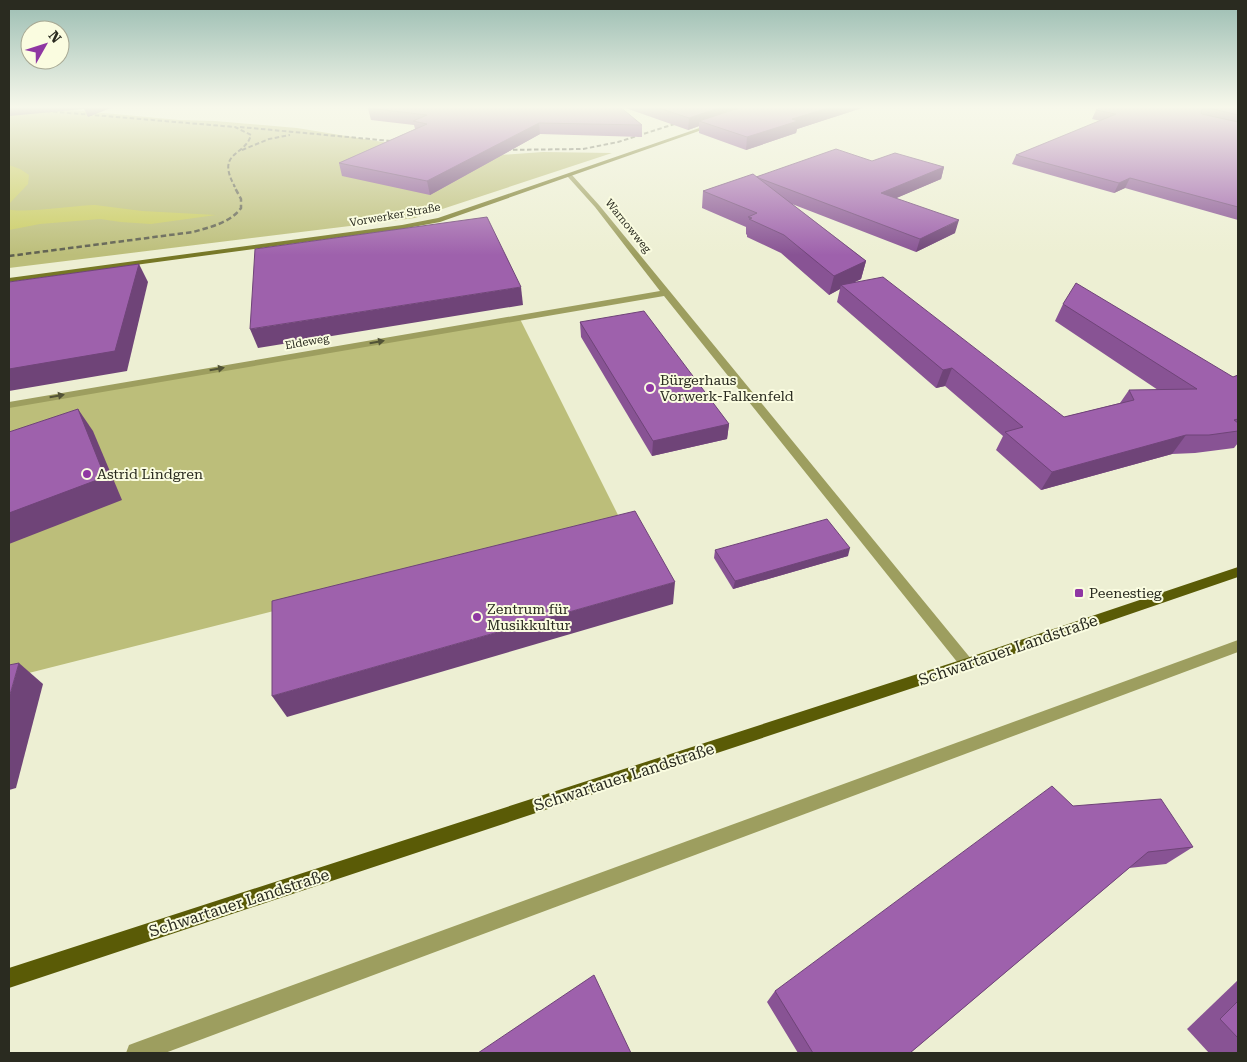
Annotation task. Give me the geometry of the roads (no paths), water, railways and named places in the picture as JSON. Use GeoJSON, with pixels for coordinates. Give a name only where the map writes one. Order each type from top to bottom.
{"type":"FeatureCollection","features":[{"type":"Feature","properties":{"kind":"main road","name":"Schwartauer Landstraße"},"geometry":{"type":"LineString","coordinates":[[9,978],[968,664],[1238,572]]}},
{"type":"Feature","properties":{"kind":"street","name":"Vorwerker Straße"},"geometry":{"type":"LineString","coordinates":[[9,280],[421,224],[440,220],[627,156]]}},
{"type":"Feature","properties":{"kind":"street","name":"Warnowweg"},"geometry":{"type":"LineString","coordinates":[[570,176],[603,214],[968,664]]}},
{"type":"Feature","properties":{"kind":"street","name":"Eldeweg"},"geometry":{"type":"LineString","coordinates":[[9,404],[609,302],[668,296]]}},
{"type":"Feature","properties":{"kind":"street"},"geometry":{"type":"LineString","coordinates":[[137,1053],[1238,646]]}},
{"type":"Feature","properties":{"kind":"railway"},"geometry":{"type":"LineString","coordinates":[[233,156],[228,167],[235,187]]}},
{"type":"Feature","properties":{"kind":"railway"},"geometry":{"type":"LineString","coordinates":[[9,256],[193,232],[219,224],[241,208],[241,199],[234,186]]}},
{"type":"Feature","properties":{"kind":"place","name":"Bürgerhaus Vorwerk-Falkenfeld"},"geometry":{"type":"Point","coordinates":[650,388]}},
{"type":"Feature","properties":{"kind":"place","name":"Astrid Lindgren"},"geometry":{"type":"Point","coordinates":[87,474]}},
{"type":"Feature","properties":{"kind":"place","name":"Peenestieg"},"geometry":{"type":"Point","coordinates":[1079,593]}},
{"type":"Feature","properties":{"kind":"place","name":"Zentrum für Musikkultur"},"geometry":{"type":"Point","coordinates":[477,617]}}]}
